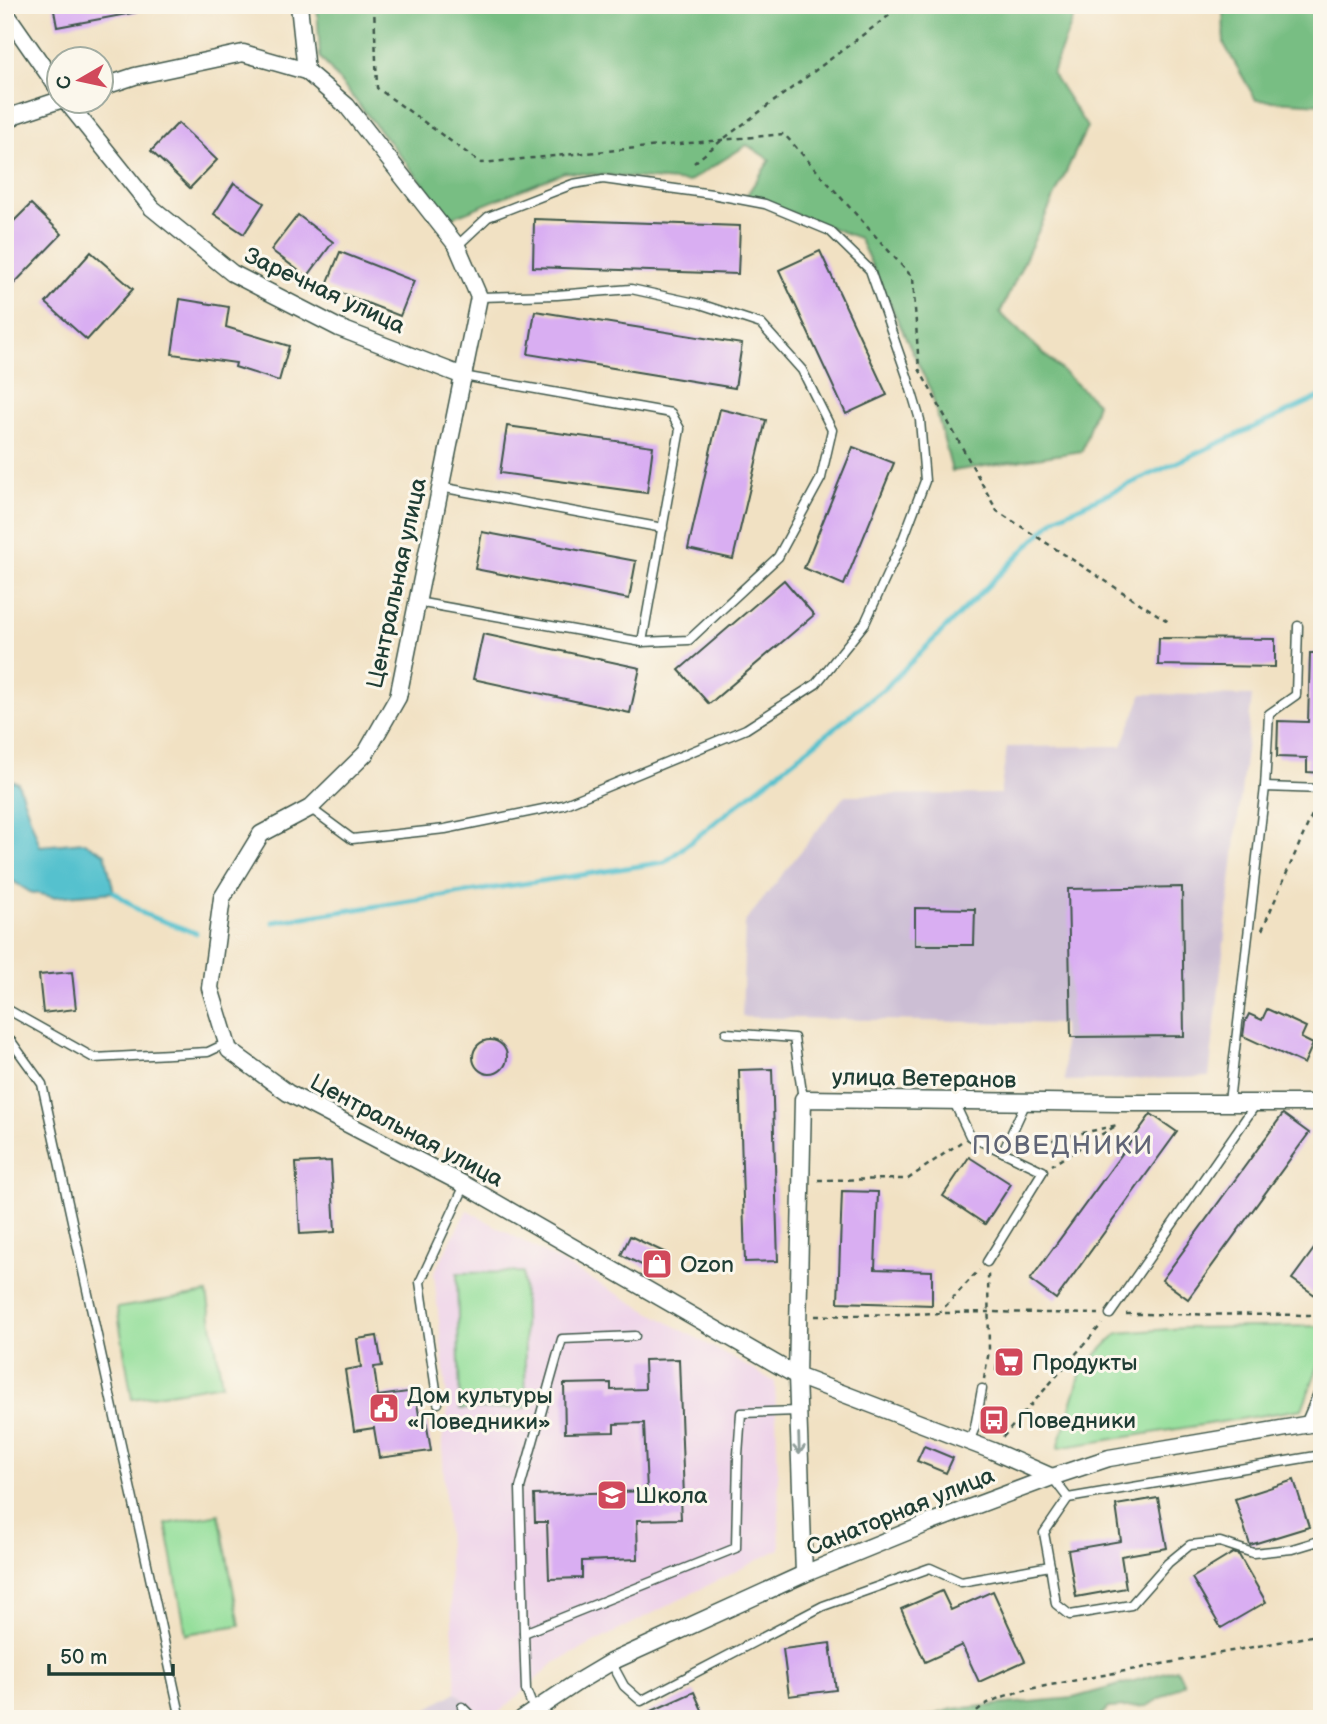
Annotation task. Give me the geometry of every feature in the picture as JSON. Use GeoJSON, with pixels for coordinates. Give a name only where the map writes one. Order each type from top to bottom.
{"type":"FeatureCollection","features":[{"type":"Feature","properties":{"kind":"street"},"geometry":{"type":"LineString","coordinates":[[299,5],[306,71]]}},
{"type":"Feature","properties":{"kind":"street"},"geometry":{"type":"LineString","coordinates":[[5,12],[46,71]]}},
{"type":"Feature","properties":{"kind":"street"},"geometry":{"type":"LineString","coordinates":[[116,82],[243,53],[306,71],[347,106],[457,246],[480,297]]}},
{"type":"Feature","properties":{"kind":"street"},"geometry":{"type":"LineString","coordinates":[[5,125],[15,115],[46,105]]}},
{"type":"Feature","properties":{"kind":"street","name":"Заречная улица"},"geometry":{"type":"LineString","coordinates":[[78,116],[152,208],[232,273],[340,328],[463,376]]}},
{"type":"Feature","properties":{"kind":"street","name":"Центральная улица"},"geometry":{"type":"LineString","coordinates":[[480,297],[398,697],[366,752],[310,808],[261,834],[222,898],[210,988],[229,1050],[288,1093],[465,1185],[797,1376],[1052,1476]]}},
{"type":"Feature","properties":{"kind":"street","name":"улица Ветеранов"},"geometry":{"type":"LineString","coordinates":[[804,1574],[797,1376],[803,1099],[1322,1102]]}},
{"type":"Feature","properties":{"kind":"street","name":"Санаторная улица"},"geometry":{"type":"LineString","coordinates":[[528,1714],[611,1662],[804,1574],[1052,1476],[1109,1458],[1322,1422]]}},
{"type":"Feature","properties":{"kind":"lane"},"geometry":{"type":"LineString","coordinates":[[310,808],[352,839],[445,829],[563,805],[746,729],[816,684],[865,623],[902,542],[925,481],[920,420],[870,270],[830,231],[765,204],[603,179],[573,184],[488,217],[457,246]]}},
{"type":"Feature","properties":{"kind":"lane"},"geometry":{"type":"LineString","coordinates":[[417,602],[642,642],[689,640],[778,557],[821,478],[832,430],[802,370],[761,324],[700,304],[631,289],[480,297]]}},
{"type":"Feature","properties":{"kind":"lane"},"geometry":{"type":"LineString","coordinates":[[463,376],[671,413],[680,429],[642,642]]}},
{"type":"Feature","properties":{"kind":"lane"},"geometry":{"type":"LineString","coordinates":[[440,487],[663,528]]}},
{"type":"Feature","properties":{"kind":"lane"},"geometry":{"type":"LineString","coordinates":[[1230,1102],[1265,787],[1269,714],[1296,695],[1298,626]]}},
{"type":"Feature","properties":{"kind":"lane"},"geometry":{"type":"LineString","coordinates":[[1265,787],[1322,790]]}},
{"type":"Feature","properties":{"kind":"lane"},"geometry":{"type":"LineString","coordinates":[[5,1008],[94,1058],[208,1052],[227,1043]]}},
{"type":"Feature","properties":{"kind":"lane"},"geometry":{"type":"LineString","coordinates":[[726,1033],[794,1038],[803,1099]]}},
{"type":"Feature","properties":{"kind":"lane"},"geometry":{"type":"LineString","coordinates":[[5,1038],[11,1041],[42,1084],[181,1719]]}},
{"type":"Feature","properties":{"kind":"lane"},"geometry":{"type":"LineString","coordinates":[[953,1101],[970,1136],[1043,1171],[987,1262]]}},
{"type":"Feature","properties":{"kind":"lane"},"geometry":{"type":"LineString","coordinates":[[1003,1152],[1026,1102]]}},
{"type":"Feature","properties":{"kind":"lane"},"geometry":{"type":"LineString","coordinates":[[1110,1314],[1258,1102]]}},
{"type":"Feature","properties":{"kind":"lane"},"geometry":{"type":"LineString","coordinates":[[438,1403],[420,1282],[465,1185]]}},
{"type":"Feature","properties":{"kind":"lane"},"geometry":{"type":"LineString","coordinates":[[528,1714],[520,1488],[562,1339],[635,1336]]}},
{"type":"Feature","properties":{"kind":"lane"},"geometry":{"type":"LineString","coordinates":[[1304,1424],[1322,1384]]}},
{"type":"Feature","properties":{"kind":"lane"},"geometry":{"type":"LineString","coordinates":[[969,1442],[975,1427],[982,1389]]}},
{"type":"Feature","properties":{"kind":"lane"},"geometry":{"type":"LineString","coordinates":[[524,1633],[736,1548],[741,1413],[798,1412]]}},
{"type":"Feature","properties":{"kind":"lane"},"geometry":{"type":"LineString","coordinates":[[1322,1455],[1068,1498],[1044,1533],[1056,1604],[1070,1615],[1131,1605],[1168,1563],[1189,1545],[1220,1542],[1253,1553],[1292,1549],[1322,1540]]}},
{"type":"Feature","properties":{"kind":"lane"},"geometry":{"type":"LineString","coordinates":[[1052,1476],[1068,1498]]}},
{"type":"Feature","properties":{"kind":"lane"},"geometry":{"type":"LineString","coordinates":[[611,1662],[624,1686],[641,1701],[822,1606],[930,1568],[961,1582],[1050,1566]]}},
{"type":"Feature","properties":{"kind":"lane"},"geometry":{"type":"LineString","coordinates":[[462,1707],[474,1719]]}},
{"type":"Feature","properties":{"kind":"path"},"geometry":{"type":"LineString","coordinates":[[374,5],[377,88],[481,163],[784,134],[913,278],[919,369],[998,511],[1169,622]]}},
{"type":"Feature","properties":{"kind":"path"},"geometry":{"type":"LineString","coordinates":[[694,163],[903,5]]}},
{"type":"Feature","properties":{"kind":"path"},"geometry":{"type":"LineString","coordinates":[[1259,938],[1322,790]]}},
{"type":"Feature","properties":{"kind":"path"},"geometry":{"type":"LineString","coordinates":[[1003,1152],[1116,1125],[1043,1171]]}},
{"type":"Feature","properties":{"kind":"path"},"geometry":{"type":"LineString","coordinates":[[801,1180],[908,1179],[970,1136]]}},
{"type":"Feature","properties":{"kind":"path"},"geometry":{"type":"LineString","coordinates":[[982,1389],[989,1351],[987,1262]]}},
{"type":"Feature","properties":{"kind":"path"},"geometry":{"type":"LineString","coordinates":[[938,1314],[987,1262]]}},
{"type":"Feature","properties":{"kind":"path"},"geometry":{"type":"LineString","coordinates":[[815,1316],[989,1312],[1322,1315]]}},
{"type":"Feature","properties":{"kind":"path"},"geometry":{"type":"LineString","coordinates":[[993,1451],[1110,1314]]}},
{"type":"Feature","properties":{"kind":"path"},"geometry":{"type":"LineString","coordinates":[[971,1719],[973,1714],[993,1700],[1024,1689],[1322,1634]]}},
{"type":"Feature","properties":{"kind":"shaded area"},"geometry":{"type":"Polygon","coordinates":[[[1142,694],[1252,696],[1209,1077],[1065,1081],[1063,1024],[742,1017],[745,922],[845,795],[1000,794],[1007,747],[1122,746],[1142,694]]]}},
{"type":"Feature","properties":{"kind":"shaded area","name":"Школа"},"geometry":{"type":"Polygon","coordinates":[[[467,1210],[775,1382],[780,1549],[554,1663],[492,1719],[484,1719],[456,1692],[442,1441],[448,1409],[434,1273],[467,1210]]]}},
{"type":"Feature","properties":{"kind":"shaded area"},"geometry":{"type":"Polygon","coordinates":[[[456,1692],[484,1719],[410,1719],[456,1692]]]}},
{"type":"Feature","properties":{"kind":"green space"},"geometry":{"type":"Polygon","coordinates":[[[317,5],[1116,5],[1075,14],[1052,73],[1087,127],[1000,313],[1097,403],[1082,451],[952,471],[931,391],[859,238],[746,196],[770,160],[747,145],[688,182],[565,172],[451,218],[320,57],[317,5]]]}},
{"type":"Feature","properties":{"kind":"green space"},"geometry":{"type":"Polygon","coordinates":[[[1223,5],[1322,5],[1322,104],[1256,100],[1224,44],[1223,5]]]}},
{"type":"Feature","properties":{"kind":"green space"},"geometry":{"type":"Polygon","coordinates":[[[523,1272],[526,1408],[460,1409],[457,1273],[523,1272]]]}},
{"type":"Feature","properties":{"kind":"green space"},"geometry":{"type":"Polygon","coordinates":[[[207,1293],[222,1384],[132,1399],[117,1308],[207,1293]]]}},
{"type":"Feature","properties":{"kind":"green space"},"geometry":{"type":"Polygon","coordinates":[[[1322,1326],[1322,1356],[1302,1409],[1058,1448],[1082,1369],[1118,1333],[1184,1328],[1322,1326]]]}},
{"type":"Feature","properties":{"kind":"green space"},"geometry":{"type":"Polygon","coordinates":[[[219,1514],[240,1625],[186,1634],[166,1524],[219,1514]]]}},
{"type":"Feature","properties":{"kind":"green space"},"geometry":{"type":"Polygon","coordinates":[[[1177,1669],[1184,1684],[1147,1706],[1108,1708],[1097,1719],[919,1719],[953,1709],[1073,1698],[1177,1669]]]}},
{"type":"Feature","properties":{"kind":"water"},"geometry":{"type":"Polygon","coordinates":[[[5,777],[18,783],[40,846],[84,842],[105,854],[114,892],[53,897],[30,892],[5,876],[5,777]]]}},
{"type":"Feature","properties":{"kind":"building"},"geometry":{"type":"Polygon","coordinates":[[[53,5],[138,5],[138,12],[57,27],[53,5]]]}},
{"type":"Feature","properties":{"kind":"building"},"geometry":{"type":"Polygon","coordinates":[[[178,123],[217,160],[190,188],[151,151],[178,123]]]}},
{"type":"Feature","properties":{"kind":"building"},"geometry":{"type":"Polygon","coordinates":[[[234,183],[264,203],[244,234],[214,214],[234,183]]]}},
{"type":"Feature","properties":{"kind":"building"},"geometry":{"type":"Polygon","coordinates":[[[31,204],[62,234],[5,293],[5,230],[31,204]]]}},
{"type":"Feature","properties":{"kind":"building"},"geometry":{"type":"Polygon","coordinates":[[[298,215],[333,242],[307,277],[271,250],[298,215]]]}},
{"type":"Feature","properties":{"kind":"building"},"geometry":{"type":"Polygon","coordinates":[[[534,219],[740,226],[738,274],[533,267],[534,219]]]}},
{"type":"Feature","properties":{"kind":"building"},"geometry":{"type":"Polygon","coordinates":[[[820,251],[887,395],[846,414],[779,270],[820,251]]]}},
{"type":"Feature","properties":{"kind":"building"},"geometry":{"type":"Polygon","coordinates":[[[91,252],[133,289],[87,340],[46,303],[91,252]]]}},
{"type":"Feature","properties":{"kind":"building"},"geometry":{"type":"Polygon","coordinates":[[[340,252],[414,281],[400,316],[326,287],[340,252]]]}},
{"type":"Feature","properties":{"kind":"building"},"geometry":{"type":"Polygon","coordinates":[[[180,299],[229,307],[226,327],[289,346],[279,381],[235,367],[236,363],[172,354],[180,299]]]}},
{"type":"Feature","properties":{"kind":"building"},"geometry":{"type":"Polygon","coordinates":[[[535,311],[742,344],[735,388],[528,354],[535,311]]]}},
{"type":"Feature","properties":{"kind":"building"},"geometry":{"type":"Polygon","coordinates":[[[720,409],[766,420],[733,559],[688,549],[720,409]]]}},
{"type":"Feature","properties":{"kind":"building"},"geometry":{"type":"Polygon","coordinates":[[[507,426],[653,446],[647,493],[500,473],[507,426]]]}},
{"type":"Feature","properties":{"kind":"building"},"geometry":{"type":"Polygon","coordinates":[[[853,447],[894,463],[844,585],[804,568],[853,447]]]}},
{"type":"Feature","properties":{"kind":"building"},"geometry":{"type":"Polygon","coordinates":[[[482,532],[636,561],[629,599],[475,569],[482,532]]]}},
{"type":"Feature","properties":{"kind":"building"},"geometry":{"type":"Polygon","coordinates":[[[784,580],[814,615],[709,704],[679,670],[784,580]]]}},
{"type":"Feature","properties":{"kind":"building"},"geometry":{"type":"Polygon","coordinates":[[[483,634],[640,668],[630,713],[473,679],[483,634]]]}},
{"type":"Feature","properties":{"kind":"building"},"geometry":{"type":"Polygon","coordinates":[[[1159,638],[1275,639],[1275,667],[1158,665],[1159,638]]]}},
{"type":"Feature","properties":{"kind":"building"},"geometry":{"type":"Polygon","coordinates":[[[1310,653],[1322,653],[1322,773],[1307,772],[1307,758],[1277,757],[1278,721],[1308,722],[1310,653]]]}},
{"type":"Feature","properties":{"kind":"building"},"geometry":{"type":"Polygon","coordinates":[[[1182,887],[1184,1036],[1071,1037],[1068,889],[1182,887]]]}},
{"type":"Feature","properties":{"kind":"building"},"geometry":{"type":"Polygon","coordinates":[[[915,908],[975,909],[974,945],[915,945],[915,908]]]}},
{"type":"Feature","properties":{"kind":"building"},"geometry":{"type":"Polygon","coordinates":[[[72,972],[76,1009],[43,1013],[39,975],[72,972]]]}},
{"type":"Feature","properties":{"kind":"building"},"geometry":{"type":"Polygon","coordinates":[[[1267,1009],[1306,1027],[1301,1038],[1313,1044],[1304,1064],[1243,1036],[1249,1014],[1262,1020],[1267,1009]]]}},
{"type":"Feature","properties":{"kind":"building"},"geometry":{"type":"Polygon","coordinates":[[[490,1040],[502,1045],[507,1057],[502,1069],[490,1074],[478,1069],[473,1057],[478,1045],[490,1040]]]}},
{"type":"Feature","properties":{"kind":"building"},"geometry":{"type":"Polygon","coordinates":[[[772,1069],[778,1261],[745,1262],[739,1070],[772,1069]]]}},
{"type":"Feature","properties":{"kind":"building"},"geometry":{"type":"Polygon","coordinates":[[[1151,1114],[1177,1132],[1056,1299],[1030,1280],[1151,1114]]]}},
{"type":"Feature","properties":{"kind":"building"},"geometry":{"type":"Polygon","coordinates":[[[1283,1114],[1309,1133],[1188,1299],[1162,1280],[1283,1114]]]}},
{"type":"Feature","properties":{"kind":"building"},"geometry":{"type":"Polygon","coordinates":[[[969,1157],[1011,1184],[985,1224],[943,1196],[969,1157]]]}},
{"type":"Feature","properties":{"kind":"building"},"geometry":{"type":"Polygon","coordinates":[[[331,1161],[335,1232],[300,1234],[296,1163],[331,1161]]]}},
{"type":"Feature","properties":{"kind":"building"},"geometry":{"type":"Polygon","coordinates":[[[842,1191],[878,1192],[875,1269],[932,1271],[932,1305],[838,1302],[842,1191]]]}},
{"type":"Feature","properties":{"kind":"building"},"geometry":{"type":"Polygon","coordinates":[[[630,1236],[666,1253],[656,1272],[621,1255],[630,1236]]]}},
{"type":"Feature","properties":{"kind":"building"},"geometry":{"type":"Polygon","coordinates":[[[1322,1238],[1322,1300],[1292,1279],[1322,1238]]]}},
{"type":"Feature","properties":{"kind":"building","name":"Дом культуры «Поведники»"},"geometry":{"type":"Polygon","coordinates":[[[377,1336],[382,1366],[374,1367],[378,1396],[415,1391],[420,1421],[426,1420],[431,1451],[379,1458],[374,1428],[354,1431],[345,1370],[361,1367],[357,1339],[377,1336]]]}},
{"type":"Feature","properties":{"kind":"building","name":"Продукты"},"geometry":{"type":"Polygon","coordinates":[[[999,1352],[1022,1355],[1020,1373],[996,1370],[999,1352]]]}},
{"type":"Feature","properties":{"kind":"building"},"geometry":{"type":"Polygon","coordinates":[[[679,1359],[684,1498],[680,1498],[681,1519],[637,1520],[638,1559],[582,1561],[582,1578],[549,1579],[547,1522],[535,1522],[534,1495],[647,1491],[644,1423],[614,1424],[614,1432],[565,1433],[564,1384],[611,1383],[611,1390],[645,1389],[644,1360],[679,1359]]]}},
{"type":"Feature","properties":{"kind":"building"},"geometry":{"type":"Polygon","coordinates":[[[924,1446],[953,1458],[946,1473],[917,1461],[924,1446]]]}},
{"type":"Feature","properties":{"kind":"building"},"geometry":{"type":"Polygon","coordinates":[[[1294,1480],[1309,1527],[1250,1545],[1235,1499],[1294,1480]]]}},
{"type":"Feature","properties":{"kind":"building"},"geometry":{"type":"Polygon","coordinates":[[[1158,1498],[1167,1548],[1121,1556],[1126,1588],[1076,1597],[1068,1550],[1121,1541],[1116,1505],[1158,1498]]]}},
{"type":"Feature","properties":{"kind":"building"},"geometry":{"type":"Polygon","coordinates":[[[1233,1553],[1239,1555],[1266,1602],[1221,1628],[1192,1578],[1233,1553]]]}},
{"type":"Feature","properties":{"kind":"building"},"geometry":{"type":"Polygon","coordinates":[[[942,1591],[951,1610],[993,1591],[1025,1661],[979,1682],[962,1645],[925,1662],[901,1609],[942,1591]]]}},
{"type":"Feature","properties":{"kind":"building"},"geometry":{"type":"Polygon","coordinates":[[[830,1643],[836,1690],[789,1696],[783,1649],[830,1643]]]}},
{"type":"Feature","properties":{"kind":"building"},"geometry":{"type":"Polygon","coordinates":[[[694,1692],[706,1719],[634,1719],[694,1692]]]}},
{"type":"Feature","properties":{"kind":"waterway"},"geometry":{"type":"LineString","coordinates":[[273,922],[665,862],[886,687],[1057,517],[1322,396]]}},
{"type":"Feature","properties":{"kind":"waterway"},"geometry":{"type":"LineString","coordinates":[[114,892],[144,914],[196,933]]}},
{"type":"Feature","properties":{"kind":"place","name":"Ozon"},"geometry":{"type":"Point","coordinates":[657,1264]}},
{"type":"Feature","properties":{"kind":"place","name":"Продукты"},"geometry":{"type":"Point","coordinates":[1009,1362]}},
{"type":"Feature","properties":{"kind":"place","name":"Дом культуры «Поведники»"},"geometry":{"type":"Point","coordinates":[384,1408]}},
{"type":"Feature","properties":{"kind":"place","name":"Поведники"},"geometry":{"type":"Point","coordinates":[994,1420]}},
{"type":"Feature","properties":{"kind":"place","name":"Школа"},"geometry":{"type":"Point","coordinates":[612,1495]}},
{"type":"Feature","properties":{"kind":"district","name":"ПОВЕДНИКИ"},"geometry":{"type":"Point","coordinates":[1063,1145]}}]}
